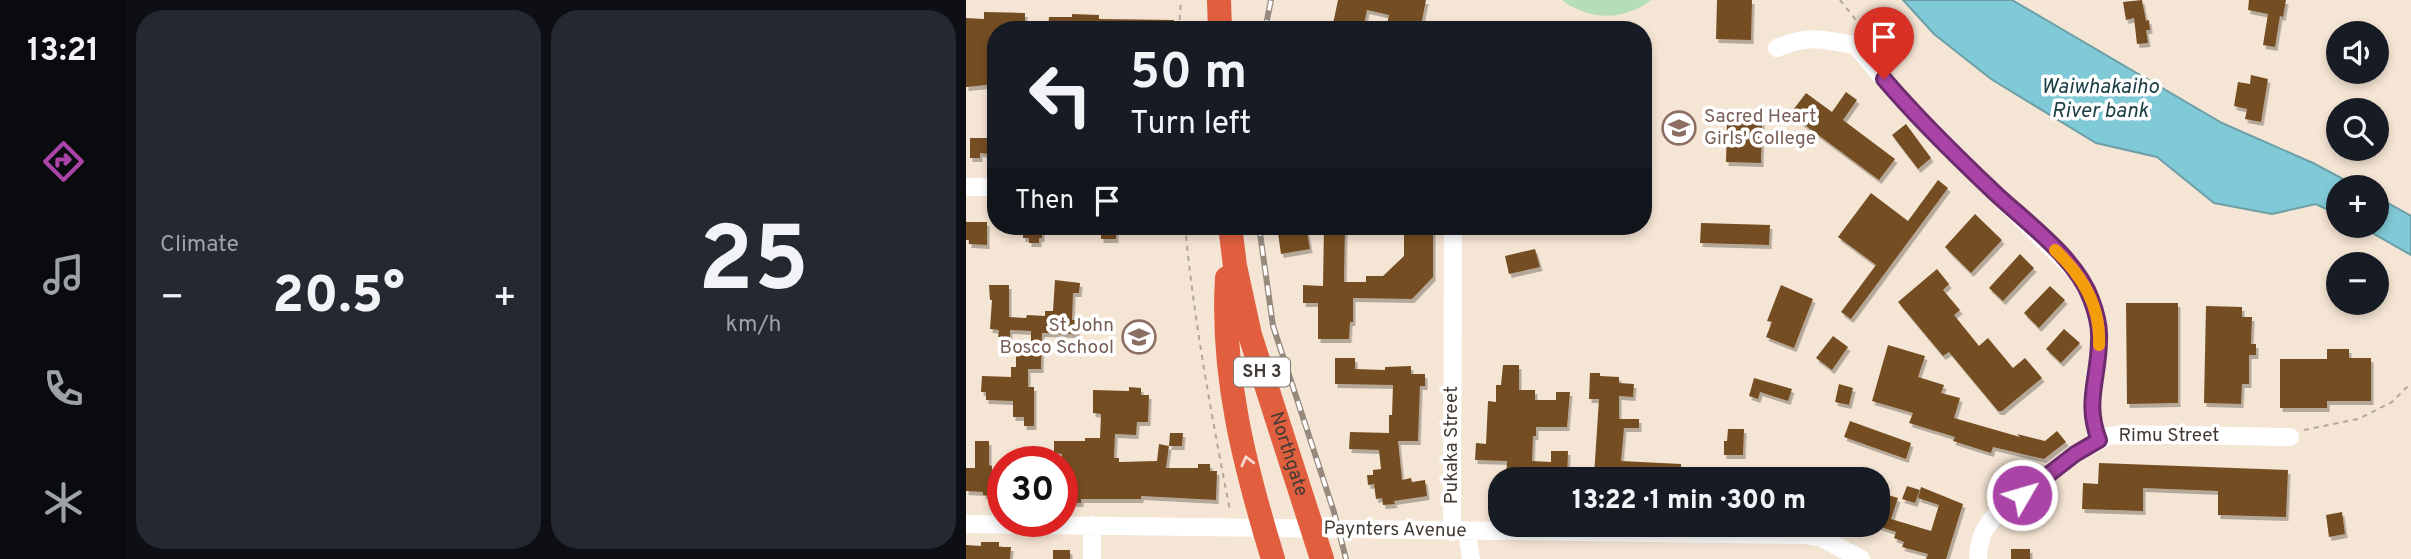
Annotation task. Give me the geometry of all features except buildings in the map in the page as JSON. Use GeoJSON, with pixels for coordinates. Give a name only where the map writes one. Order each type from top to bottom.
{"type":"FeatureCollection","features":[{"type":"Feature","properties":{"kind":"highway"},"geometry":{"type":"LineString","coordinates":[[1219,0],[1220,21]]}},
{"type":"Feature","properties":{"kind":"highway"},"geometry":{"type":"LineString","coordinates":[[1230,235],[1227,359],[1233,403],[1273,559]]}},
{"type":"Feature","properties":{"kind":"highway","name":"Northgate"},"geometry":{"type":"LineString","coordinates":[[1231,235],[1250,335],[1322,559]]}},
{"type":"Feature","properties":{"kind":"street"},"geometry":{"type":"LineString","coordinates":[[1777,48],[1796,40],[1811,38],[1855,45],[1898,96],[1954,154],[2077,273],[2086,287],[2098,322],[2092,419],[2099,440]]}},
{"type":"Feature","properties":{"kind":"street"},"geometry":{"type":"LineString","coordinates":[[966,187],[987,187]]}},
{"type":"Feature","properties":{"kind":"street","name":"Pukaka Street"},"geometry":{"type":"LineString","coordinates":[[1453,235],[1452,359],[1459,532],[1471,559]]}},
{"type":"Feature","properties":{"kind":"street","name":"Rimu Street"},"geometry":{"type":"LineString","coordinates":[[1978,559],[1980,538],[1994,517],[2075,454],[2099,440],[2126,433],[2290,437]]}},
{"type":"Feature","properties":{"kind":"street","name":"Paynters Avenue"},"geometry":{"type":"LineString","coordinates":[[966,524],[1805,535],[1822,538],[1861,559]]}},
{"type":"Feature","properties":{"kind":"street"},"geometry":{"type":"LineString","coordinates":[[1092,525],[1092,559]]}},
{"type":"Feature","properties":{"kind":"path"},"geometry":{"type":"LineString","coordinates":[[1180,21],[1181,0]]}},
{"type":"Feature","properties":{"kind":"path"},"geometry":{"type":"LineString","coordinates":[[1186,235],[1199,344],[1233,526]]}},
{"type":"Feature","properties":{"kind":"path"},"geometry":{"type":"LineString","coordinates":[[2290,437],[2308,427],[2358,418],[2392,402],[2411,383]]}},
{"type":"Feature","properties":{"kind":"green space"},"geometry":{"type":"Polygon","coordinates":[[[1562,0],[1651,0],[1630,12],[1606,16],[1584,12],[1562,0]]]}},
{"type":"Feature","properties":{"kind":"water","name":"Waiwhakaiho River bank"},"geometry":{"type":"Polygon","coordinates":[[[1903,0],[2012,0],[2222,123],[2336,175],[2326,175],[2326,209],[2316,204],[2272,214],[2214,203],[2157,157],[2096,143],[1991,79],[1934,34],[1903,0]]]}},
{"type":"Feature","properties":{"kind":"water"},"geometry":{"type":"Polygon","coordinates":[[[2389,204],[2411,216],[2411,255],[2381,238],[2389,238],[2389,204]]]}},
{"type":"Feature","properties":{"kind":"railway"},"geometry":{"type":"LineString","coordinates":[[1267,21],[1271,0]]}},
{"type":"Feature","properties":{"kind":"railway"},"geometry":{"type":"LineString","coordinates":[[1260,235],[1273,326],[1334,512],[1346,559]]}},
{"type":"Feature","properties":{"kind":"slow traffic"},"geometry":{"type":"LineString","coordinates":[[2055,250],[2086,287],[2098,322],[2099,345]]}},
{"type":"Feature","properties":{"kind":"place","name":"Sacred Heart Girls' College"},"geometry":{"type":"Point","coordinates":[1679,128]}},
{"type":"Feature","properties":{"kind":"place","name":"St John Bosco School"},"geometry":{"type":"Point","coordinates":[1139,337]}},
{"type":"Feature","properties":{"kind":"route"},"geometry":{"type":"LineString","coordinates":[[1884,79],[1964,163],[2066,260],[2086,287],[2092,303],[2098,322],[2099,338],[2092,419],[2099,440],[2075,454],[2022,495]]}}]}
